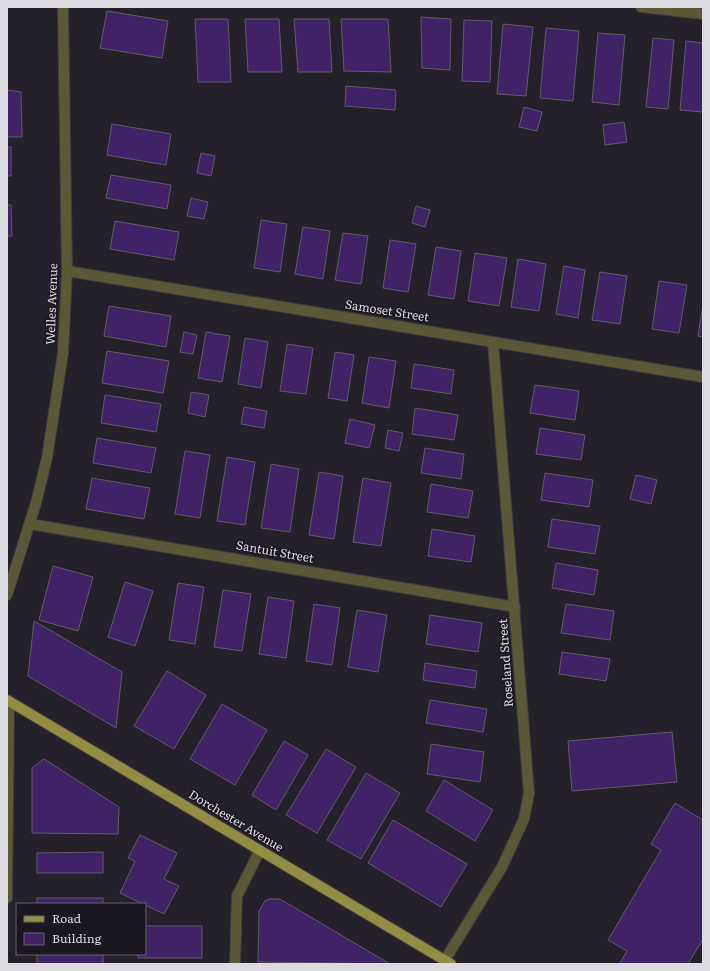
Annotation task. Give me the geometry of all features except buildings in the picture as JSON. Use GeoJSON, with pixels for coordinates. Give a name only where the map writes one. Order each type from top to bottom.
{"type":"FeatureCollection","features":[{"type":"Feature","properties":{"kind":"main road","name":"Dorchester Avenue"},"geometry":{"type":"LineString","coordinates":[[8,701],[448,962]]}},
{"type":"Feature","properties":{"kind":"street","name":"Welles Avenue"},"geometry":{"type":"LineString","coordinates":[[7,595],[30,524],[47,458],[58,398],[66,328],[67,271],[63,7]]}},
{"type":"Feature","properties":{"kind":"street"},"geometry":{"type":"LineString","coordinates":[[641,7],[703,14]]}},
{"type":"Feature","properties":{"kind":"street","name":"Samoset Street"},"geometry":{"type":"LineString","coordinates":[[67,271],[703,377]]}},
{"type":"Feature","properties":{"kind":"street","name":"Roseland Street"},"geometry":{"type":"LineString","coordinates":[[448,962],[502,867],[524,819],[530,793],[494,342]]}},
{"type":"Feature","properties":{"kind":"street","name":"Santuit Street"},"geometry":{"type":"LineString","coordinates":[[30,524],[515,607]]}},
{"type":"Feature","properties":{"kind":"street"},"geometry":{"type":"LineString","coordinates":[[7,898],[8,701]]}},
{"type":"Feature","properties":{"kind":"street"},"geometry":{"type":"LineString","coordinates":[[236,964],[237,896],[260,850]]}}]}
